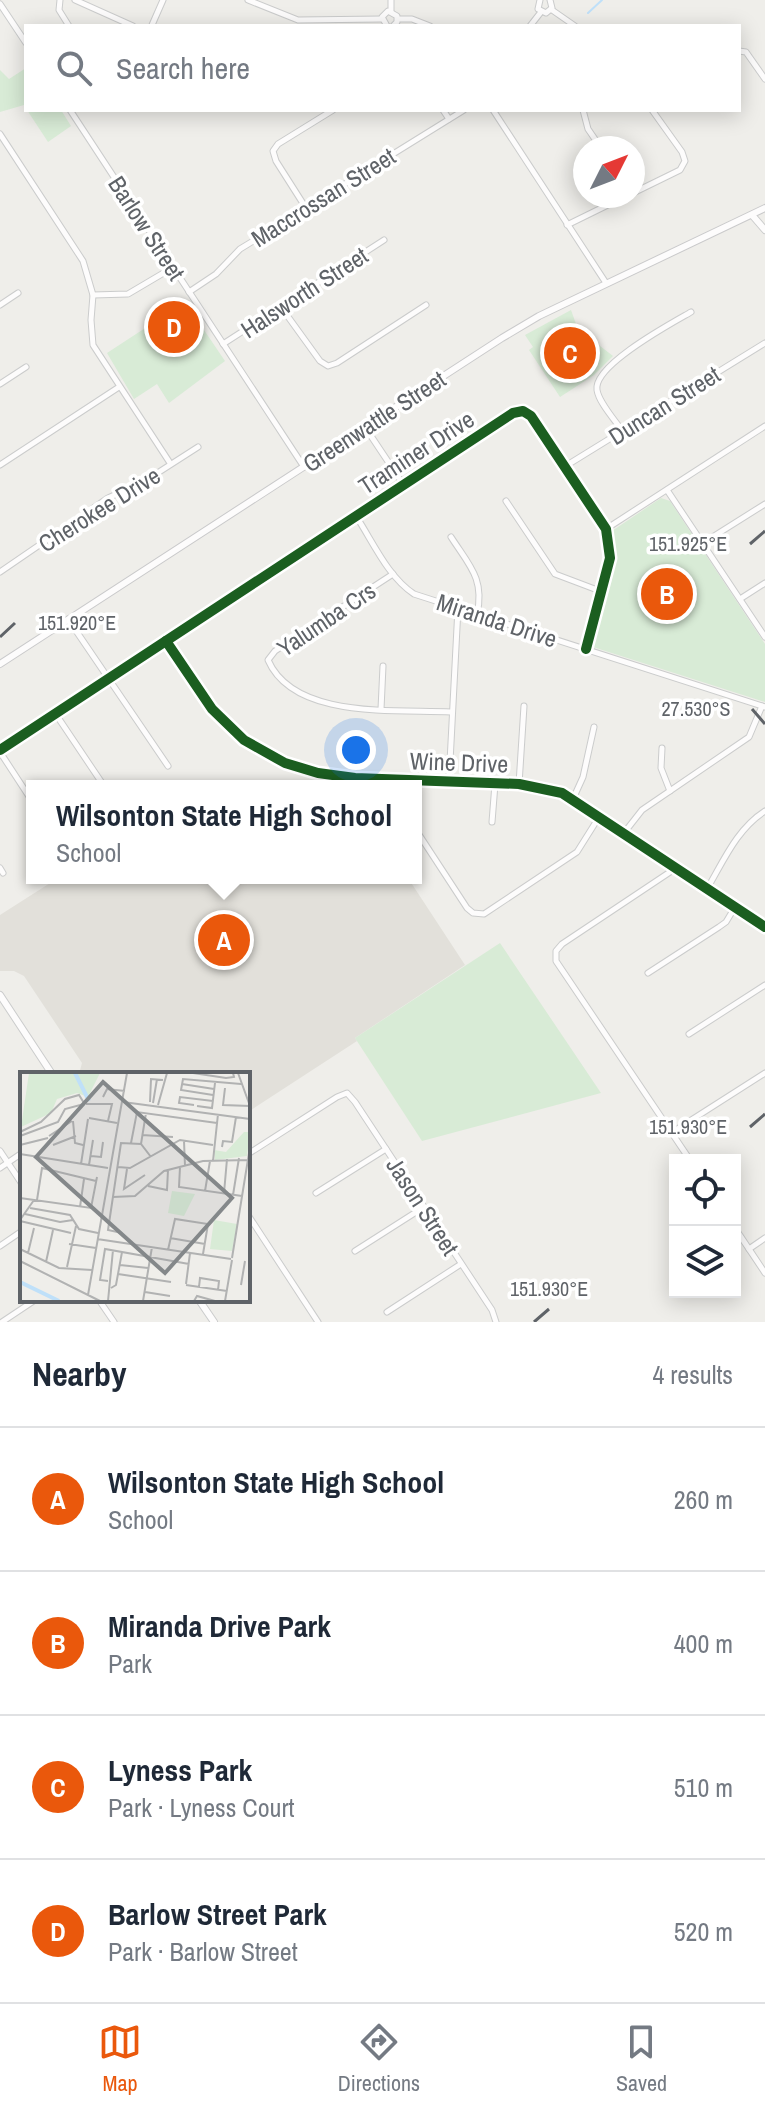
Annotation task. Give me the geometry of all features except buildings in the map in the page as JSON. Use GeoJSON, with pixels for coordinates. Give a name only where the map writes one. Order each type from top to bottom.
{"type":"FeatureCollection","features":[{"type":"Feature","properties":{"kind":"main road","name":"Greenwattle Street"},"geometry":{"type":"LineString","coordinates":[[0,664],[502,338],[606,283],[765,208]]}},
{"type":"Feature","properties":{"kind":"main road"},"geometry":{"type":"LineString","coordinates":[[752,215],[765,230]]}},
{"type":"Feature","properties":{"kind":"main road"},"geometry":{"type":"LineString","coordinates":[[0,995],[51,1072]]}},
{"type":"Feature","properties":{"kind":"main road"},"geometry":{"type":"LineString","coordinates":[[200,1302],[214,1322]]}},
{"type":"Feature","properties":{"kind":"street"},"geometry":{"type":"LineString","coordinates":[[60,0],[59,10],[68,24]]}},
{"type":"Feature","properties":{"kind":"street"},"geometry":{"type":"LineString","coordinates":[[75,0],[129,24]]}},
{"type":"Feature","properties":{"kind":"street"},"geometry":{"type":"LineString","coordinates":[[154,24],[163,0]]}},
{"type":"Feature","properties":{"kind":"street"},"geometry":{"type":"LineString","coordinates":[[248,0],[298,20],[348,23],[382,19],[388,24]]}},
{"type":"Feature","properties":{"kind":"street"},"geometry":{"type":"LineString","coordinates":[[391,0],[391,11],[398,19]]}},
{"type":"Feature","properties":{"kind":"street"},"geometry":{"type":"LineString","coordinates":[[540,0],[537,6],[541,12]]}},
{"type":"Feature","properties":{"kind":"street"},"geometry":{"type":"LineString","coordinates":[[550,0],[552,10],[572,24]]}},
{"type":"Feature","properties":{"kind":"street"},"geometry":{"type":"LineString","coordinates":[[0,4],[24,40]]}},
{"type":"Feature","properties":{"kind":"street"},"geometry":{"type":"LineString","coordinates":[[541,12],[552,10]]}},
{"type":"Feature","properties":{"kind":"street"},"geometry":{"type":"LineString","coordinates":[[382,19],[385,12],[391,11]]}},
{"type":"Feature","properties":{"kind":"street"},"geometry":{"type":"LineString","coordinates":[[532,24],[541,12]]}},
{"type":"Feature","properties":{"kind":"street"},"geometry":{"type":"LineString","coordinates":[[392,24],[398,19],[412,19],[425,24]]}},
{"type":"Feature","properties":{"kind":"street"},"geometry":{"type":"LineString","coordinates":[[741,51],[746,52],[765,79]]}},
{"type":"Feature","properties":{"kind":"street","name":"Barlow Street"},"geometry":{"type":"LineString","coordinates":[[73,112],[304,467]]}},
{"type":"Feature","properties":{"kind":"street"},"geometry":{"type":"LineString","coordinates":[[314,112],[319,119]]}},
{"type":"Feature","properties":{"kind":"street"},"geometry":{"type":"LineString","coordinates":[[304,205],[273,151],[278,144],[330,112]]}},
{"type":"Feature","properties":{"kind":"street"},"geometry":{"type":"LineString","coordinates":[[444,112],[449,119]]}},
{"type":"Feature","properties":{"kind":"street","name":"Maccrossan Street"},"geometry":{"type":"LineString","coordinates":[[189,292],[216,274],[233,254],[299,213],[304,205],[314,203],[461,112]]}},
{"type":"Feature","properties":{"kind":"street"},"geometry":{"type":"LineString","coordinates":[[494,112],[606,283]]}},
{"type":"Feature","properties":{"kind":"street"},"geometry":{"type":"LineString","coordinates":[[584,112],[593,136]]}},
{"type":"Feature","properties":{"kind":"street"},"geometry":{"type":"LineString","coordinates":[[645,187],[680,170],[685,161],[653,112]]}},
{"type":"Feature","properties":{"kind":"street"},"geometry":{"type":"LineString","coordinates":[[0,134],[83,261],[93,295],[93,345],[170,463]]}},
{"type":"Feature","properties":{"kind":"street"},"geometry":{"type":"LineString","coordinates":[[567,225],[602,208]]}},
{"type":"Feature","properties":{"kind":"street","name":"Halsworth Street"},"geometry":{"type":"LineString","coordinates":[[223,344],[384,240]]}},
{"type":"Feature","properties":{"kind":"street"},"geometry":{"type":"LineString","coordinates":[[93,295],[128,294],[172,268]]}},
{"type":"Feature","properties":{"kind":"street"},"geometry":{"type":"LineString","coordinates":[[0,305],[18,293]]}},
{"type":"Feature","properties":{"kind":"street"},"geometry":{"type":"LineString","coordinates":[[281,307],[320,361],[328,366],[426,305]]}},
{"type":"Feature","properties":{"kind":"street"},"geometry":{"type":"LineString","coordinates":[[623,432],[597,393],[599,378],[627,350],[691,312]]}},
{"type":"Feature","properties":{"kind":"street","name":"Duncan Street"},"geometry":{"type":"LineString","coordinates":[[564,467],[765,343]]}},
{"type":"Feature","properties":{"kind":"street"},"geometry":{"type":"LineString","coordinates":[[0,384],[26,367]]}},
{"type":"Feature","properties":{"kind":"street"},"geometry":{"type":"LineString","coordinates":[[0,465],[119,387]]}},
{"type":"Feature","properties":{"kind":"street","name":"Traminer Drive"},"geometry":{"type":"LineString","coordinates":[[0,751],[513,413],[523,411],[531,416],[606,529]]}},
{"type":"Feature","properties":{"kind":"street"},"geometry":{"type":"LineString","coordinates":[[586,649],[610,558],[606,529],[765,426]]}},
{"type":"Feature","properties":{"kind":"street"},"geometry":{"type":"LineString","coordinates":[[365,427],[403,484]]}},
{"type":"Feature","properties":{"kind":"street","name":"Cherokee Drive"},"geometry":{"type":"LineString","coordinates":[[0,572],[108,498],[145,481],[198,447]]}},
{"type":"Feature","properties":{"kind":"street"},"geometry":{"type":"LineString","coordinates":[[667,490],[765,637]]}},
{"type":"Feature","properties":{"kind":"street"},"geometry":{"type":"LineString","coordinates":[[506,501],[555,574],[600,591]]}},
{"type":"Feature","properties":{"kind":"street"},"geometry":{"type":"LineString","coordinates":[[703,543],[765,504]]}},
{"type":"Feature","properties":{"kind":"street","name":"Miranda Drive"},"geometry":{"type":"LineString","coordinates":[[356,516],[393,574],[402,586],[414,594],[763,707]]}},
{"type":"Feature","properties":{"kind":"street"},"geometry":{"type":"LineString","coordinates":[[451,537],[479,582],[477,614]]}},
{"type":"Feature","properties":{"kind":"street","name":"Yalumba Crs"},"geometry":{"type":"LineString","coordinates":[[393,574],[275,651],[268,660],[274,674],[285,684],[312,699],[343,707],[451,712]]}},
{"type":"Feature","properties":{"kind":"street"},"geometry":{"type":"LineString","coordinates":[[740,599],[765,583]]}},
{"type":"Feature","properties":{"kind":"street"},"geometry":{"type":"LineString","coordinates":[[449,781],[458,608]]}},
{"type":"Feature","properties":{"kind":"street"},"geometry":{"type":"LineString","coordinates":[[68,619],[168,766]]}},
{"type":"Feature","properties":{"kind":"street","name":"Wine Drive"},"geometry":{"type":"LineString","coordinates":[[166,641],[212,709],[244,740],[285,763],[318,773],[378,780]]}},
{"type":"Feature","properties":{"kind":"street"},"geometry":{"type":"LineString","coordinates":[[381,709],[383,666]]}},
{"type":"Feature","properties":{"kind":"street"},"geometry":{"type":"LineString","coordinates":[[519,784],[524,706]]}},
{"type":"Feature","properties":{"kind":"street"},"geometry":{"type":"LineString","coordinates":[[624,833],[642,810],[749,737],[763,707]]}},
{"type":"Feature","properties":{"kind":"street"},"geometry":{"type":"LineString","coordinates":[[55,713],[100,780]]}},
{"type":"Feature","properties":{"kind":"street"},"geometry":{"type":"LineString","coordinates":[[573,799],[583,777],[594,727]]}},
{"type":"Feature","properties":{"kind":"street"},"geometry":{"type":"LineString","coordinates":[[662,748],[661,768],[670,791]]}},
{"type":"Feature","properties":{"kind":"street"},"geometry":{"type":"LineString","coordinates":[[0,751],[26,792]]}},
{"type":"Feature","properties":{"kind":"street","name":"Wine Drive"},"geometry":{"type":"LineString","coordinates":[[422,782],[519,784],[548,788],[573,799],[765,926]]}},
{"type":"Feature","properties":{"kind":"street"},"geometry":{"type":"LineString","coordinates":[[492,822],[495,783]]}},
{"type":"Feature","properties":{"kind":"street"},"geometry":{"type":"LineString","coordinates":[[707,889],[748,823],[765,811]]}},
{"type":"Feature","properties":{"kind":"street"},"geometry":{"type":"LineString","coordinates":[[422,839],[467,908],[473,913],[484,914],[577,852],[599,817]]}},
{"type":"Feature","properties":{"kind":"street"},"geometry":{"type":"LineString","coordinates":[[676,868],[562,944],[556,951],[556,961],[686,1154]]}},
{"type":"Feature","properties":{"kind":"street"},"geometry":{"type":"LineString","coordinates":[[648,973],[726,922],[735,907]]}},
{"type":"Feature","properties":{"kind":"street"},"geometry":{"type":"LineString","coordinates":[[689,1034],[765,985]]}},
{"type":"Feature","properties":{"kind":"street"},"geometry":{"type":"LineString","coordinates":[[671,1133],[765,1073]]}},
{"type":"Feature","properties":{"kind":"street","name":"Jason Street"},"geometry":{"type":"LineString","coordinates":[[250,1153],[347,1093],[497,1321]]}},
{"type":"Feature","properties":{"kind":"street"},"geometry":{"type":"LineString","coordinates":[[316,1193],[386,1149]]}},
{"type":"Feature","properties":{"kind":"street"},"geometry":{"type":"LineString","coordinates":[[0,1151],[20,1181]]}},
{"type":"Feature","properties":{"kind":"street"},"geometry":{"type":"LineString","coordinates":[[0,1168],[20,1154]]}},
{"type":"Feature","properties":{"kind":"street"},"geometry":{"type":"LineString","coordinates":[[355,1251],[424,1207]]}},
{"type":"Feature","properties":{"kind":"street"},"geometry":{"type":"LineString","coordinates":[[250,1218],[318,1322]]}},
{"type":"Feature","properties":{"kind":"street"},"geometry":{"type":"LineString","coordinates":[[0,1246],[20,1232]]}},
{"type":"Feature","properties":{"kind":"street"},"geometry":{"type":"LineString","coordinates":[[741,1237],[765,1273]]}},
{"type":"Feature","properties":{"kind":"street"},"geometry":{"type":"LineString","coordinates":[[749,1249],[765,1238]]}},
{"type":"Feature","properties":{"kind":"street"},"geometry":{"type":"LineString","coordinates":[[387,1312],[461,1264]]}},
{"type":"Feature","properties":{"kind":"street"},"geometry":{"type":"LineString","coordinates":[[2,1322],[32,1302]]}},
{"type":"Feature","properties":{"kind":"street"},"geometry":{"type":"LineString","coordinates":[[100,1302],[114,1322]]}},
{"type":"Feature","properties":{"kind":"shaded area"},"geometry":{"type":"Polygon","coordinates":[[[49,884],[412,884],[465,965],[250,1111],[250,1072],[80,1072],[82,1063],[24,976],[14,971],[0,971],[0,915],[49,884]]]}},
{"type":"Feature","properties":{"kind":"green space"},"geometry":{"type":"Polygon","coordinates":[[[24,69],[24,105],[0,112],[0,70],[9,79],[24,69]]]}},
{"type":"Feature","properties":{"kind":"green space"},"geometry":{"type":"Polygon","coordinates":[[[28,112],[62,112],[71,126],[48,142],[28,112]]]}},
{"type":"Feature","properties":{"kind":"green space"},"geometry":{"type":"Polygon","coordinates":[[[185,302],[225,361],[169,403],[157,384],[134,399],[107,353],[185,302]]]}},
{"type":"Feature","properties":{"kind":"green space"},"geometry":{"type":"Polygon","coordinates":[[[571,310],[580,335],[591,339],[613,356],[594,375],[560,397],[529,350],[533,347],[525,335],[571,310]]]}},
{"type":"Feature","properties":{"kind":"green space"},"geometry":{"type":"Polygon","coordinates":[[[661,498],[670,501],[765,644],[765,702],[593,647],[592,636],[614,552],[612,531],[661,498]]]}},
{"type":"Feature","properties":{"kind":"green space"},"geometry":{"type":"Polygon","coordinates":[[[500,943],[601,1093],[422,1141],[355,1038],[500,943]]]}},
{"type":"Feature","properties":{"kind":"waterway"},"geometry":{"type":"LineString","coordinates":[[588,13],[602,0]]}},
{"type":"Feature","properties":{"kind":"cycle path"},"geometry":{"type":"LineString","coordinates":[[0,750],[513,413],[523,411],[531,416],[606,529],[610,558],[586,649]]}},
{"type":"Feature","properties":{"kind":"cycle path"},"geometry":{"type":"LineString","coordinates":[[166,641],[212,709],[244,740],[285,763],[318,773],[410,780]]}},
{"type":"Feature","properties":{"kind":"cycle path"},"geometry":{"type":"LineString","coordinates":[[422,780],[519,784],[562,793],[765,927]]}},
{"type":"Feature","properties":{"kind":"place","name":"Barlow Street Park"},"geometry":{"type":"Point","coordinates":[174,327]}},
{"type":"Feature","properties":{"kind":"place","name":"Lyness Park"},"geometry":{"type":"Point","coordinates":[570,353]}},
{"type":"Feature","properties":{"kind":"place","name":"Miranda Drive Park"},"geometry":{"type":"Point","coordinates":[667,594]}},
{"type":"Feature","properties":{"kind":"place","name":"Wilsonton State High School"},"geometry":{"type":"Point","coordinates":[224,940]}}]}
